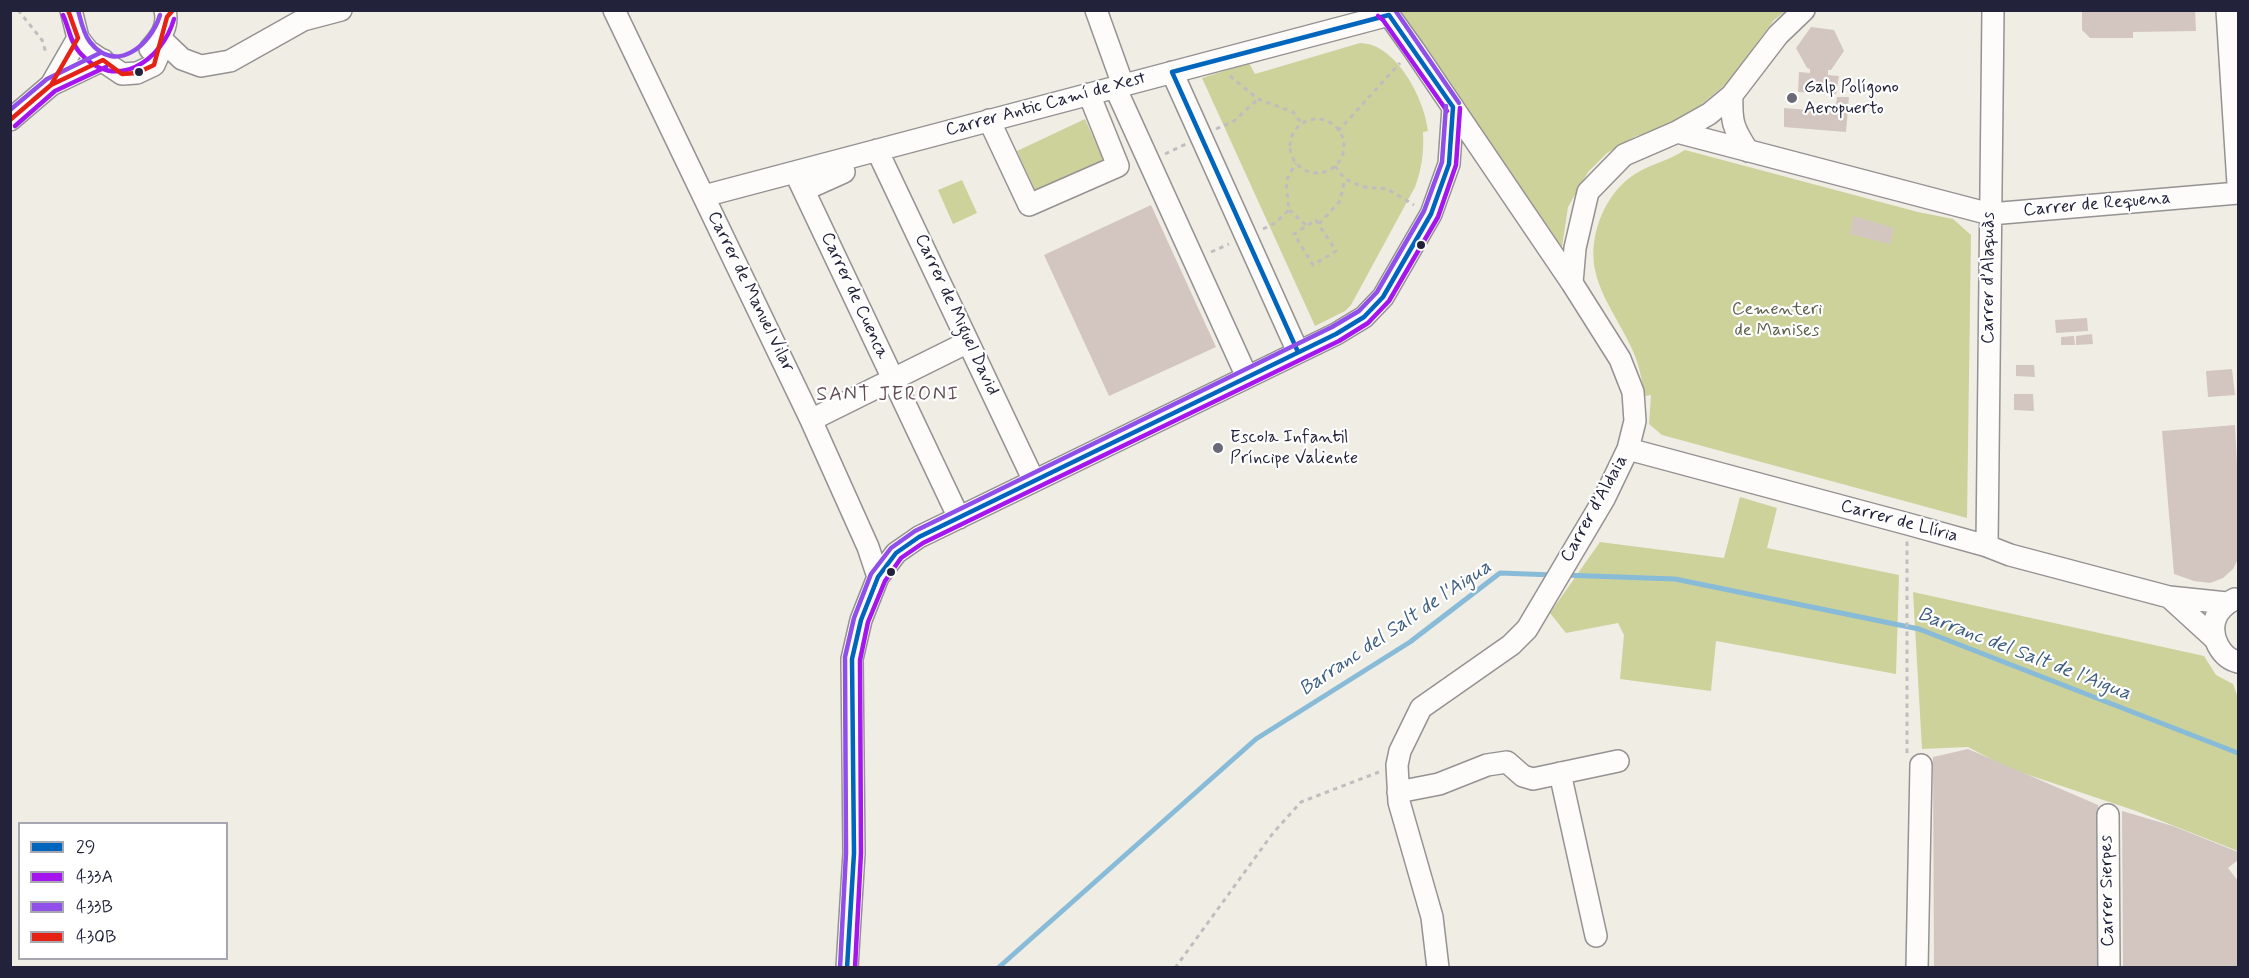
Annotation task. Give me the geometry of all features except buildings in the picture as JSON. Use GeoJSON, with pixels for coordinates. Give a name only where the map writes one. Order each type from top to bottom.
{"type":"FeatureCollection","features":[{"type":"Feature","properties":{"kind":"street"},"geometry":{"type":"LineString","coordinates":[[160,38],[182,59],[201,66],[230,61],[303,20],[341,10]]}},
{"type":"Feature","properties":{"kind":"street","name":"Carrer de Manuel Vilar"},"geometry":{"type":"LineString","coordinates":[[614,10],[812,420],[868,547],[878,577]]}},
{"type":"Feature","properties":{"kind":"street"},"geometry":{"type":"LineString","coordinates":[[1096,10],[1119,86],[1246,377]]}},
{"type":"Feature","properties":{"kind":"street"},"geometry":{"type":"LineString","coordinates":[[1572,283],[1575,248],[1588,192],[1624,155],[1677,132],[1709,114],[1732,95],[1778,35],[1804,10]]}},
{"type":"Feature","properties":{"kind":"street","name":"Carrer d’Alaquàs"},"geometry":{"type":"LineString","coordinates":[[1987,546],[1993,10]]}},
{"type":"Feature","properties":{"kind":"street"},"geometry":{"type":"LineString","coordinates":[[2227,10],[2238,184]]}},
{"type":"Feature","properties":{"kind":"street"},"geometry":{"type":"LineString","coordinates":[[70,11],[78,38],[88,51],[122,74],[137,73],[154,65],[168,13]]}},
{"type":"Feature","properties":{"kind":"street","name":"Carrer Antic Camí de Xest"},"geometry":{"type":"LineString","coordinates":[[799,181],[844,172],[841,160],[1387,12]]}},
{"type":"Feature","properties":{"kind":"street","name":"Carrer d’Aldaia"},"geometry":{"type":"LineString","coordinates":[[1387,12],[1572,283],[1620,359],[1633,392],[1635,421],[1628,449],[1604,499],[1527,629],[1510,645],[1421,708],[1400,751],[1397,765],[1398,792],[1432,917],[1438,968]]}},
{"type":"Feature","properties":{"kind":"street"},"geometry":{"type":"LineString","coordinates":[[51,85],[78,38]]}},
{"type":"Feature","properties":{"kind":"street"},"geometry":{"type":"LineString","coordinates":[[10,120],[51,85],[103,60]]}},
{"type":"Feature","properties":{"kind":"street"},"geometry":{"type":"LineString","coordinates":[[1172,72],[1298,352]]}},
{"type":"Feature","properties":{"kind":"street"},"geometry":{"type":"LineString","coordinates":[[989,120],[1029,205],[1118,166],[1089,94]]}},
{"type":"Feature","properties":{"kind":"street"},"geometry":{"type":"LineString","coordinates":[[1732,95],[1731,113],[1734,130],[1748,151]]}},
{"type":"Feature","properties":{"kind":"street"},"geometry":{"type":"LineString","coordinates":[[847,968],[854,853],[852,659],[861,620],[878,577],[896,553],[919,537],[1336,334],[1364,317],[1383,297],[1431,214],[1449,164],[1453,107]]}},
{"type":"Feature","properties":{"kind":"street","name":"Carrer de Requena"},"geometry":{"type":"LineString","coordinates":[[1677,132],[1990,214],[2238,194]]}},
{"type":"Feature","properties":{"kind":"street","name":"Carrer de Miguel David"},"geometry":{"type":"LineString","coordinates":[[877,150],[1034,481]]}},
{"type":"Feature","properties":{"kind":"street"},"geometry":{"type":"LineString","coordinates":[[704,196],[799,181]]}},
{"type":"Feature","properties":{"kind":"street","name":"Carrer de Cuenca"},"geometry":{"type":"LineString","coordinates":[[799,181],[959,518]]}},
{"type":"Feature","properties":{"kind":"street"},"geometry":{"type":"LineString","coordinates":[[812,420],[968,342]]}},
{"type":"Feature","properties":{"kind":"street","name":"Carrer de Llíria"},"geometry":{"type":"LineString","coordinates":[[1628,449],[2169,597],[2232,600]]}},
{"type":"Feature","properties":{"kind":"street","name":"Carrer de Llíria"},"geometry":{"type":"LineString","coordinates":[[2169,597],[2215,639],[2222,653],[2237,664]]}},
{"type":"Feature","properties":{"kind":"street"},"geometry":{"type":"LineString","coordinates":[[2215,639],[2215,620],[2232,600]]}},
{"type":"Feature","properties":{"kind":"street"},"geometry":{"type":"LineString","coordinates":[[1914,760],[1917,968]]}},
{"type":"Feature","properties":{"kind":"street"},"geometry":{"type":"LineString","coordinates":[[1398,792],[1439,784],[1487,765],[1507,762],[1523,776],[1533,779],[1618,761]]}},
{"type":"Feature","properties":{"kind":"street"},"geometry":{"type":"LineString","coordinates":[[1560,773],[1596,936]]}},
{"type":"Feature","properties":{"kind":"street","name":"Carrer Sierpes"},"geometry":{"type":"LineString","coordinates":[[2108,815],[2109,968]]}},
{"type":"Feature","properties":{"kind":"path"},"geometry":{"type":"LineString","coordinates":[[18,10],[42,40],[47,51],[44,59]]}},
{"type":"Feature","properties":{"kind":"path"},"geometry":{"type":"LineString","coordinates":[[1338,131],[1399,63],[1414,50]]}},
{"type":"Feature","properties":{"kind":"path"},"geometry":{"type":"LineString","coordinates":[[1220,59],[1228,75],[1258,99],[1293,112],[1302,124]]}},
{"type":"Feature","properties":{"kind":"path"},"geometry":{"type":"LineString","coordinates":[[1319,120],[1328,122],[1338,131],[1343,142],[1343,150],[1335,166],[1328,171],[1311,173],[1303,170],[1291,156],[1291,138],[1302,124],[1319,120]]}},
{"type":"Feature","properties":{"kind":"path"},"geometry":{"type":"LineString","coordinates":[[1335,166],[1345,179],[1363,187],[1387,189],[1431,214]]}},
{"type":"Feature","properties":{"kind":"path"},"geometry":{"type":"LineString","coordinates":[[1319,224],[1340,201],[1345,179]]}},
{"type":"Feature","properties":{"kind":"path"},"geometry":{"type":"LineString","coordinates":[[1289,210],[1307,226]]}},
{"type":"Feature","properties":{"kind":"path"},"geometry":{"type":"LineString","coordinates":[[1316,220],[1319,224],[1336,251],[1313,265],[1294,234],[1316,220]]}},
{"type":"Feature","properties":{"kind":"path"},"geometry":{"type":"LineString","coordinates":[[1908,524],[1906,570],[1914,760]]}},
{"type":"Feature","properties":{"kind":"path"},"geometry":{"type":"LineString","coordinates":[[1175,968],[1273,833],[1301,802],[1397,765]]}},
{"type":"Feature","properties":{"kind":"green space"},"geometry":{"type":"Polygon","coordinates":[[[1400,11],[1786,11],[1774,20],[1727,83],[1697,108],[1666,128],[1636,136],[1607,153],[1588,172],[1568,207],[1562,247],[1400,11]]]}},
{"type":"Feature","properties":{"kind":"green space"},"geometry":{"type":"Polygon","coordinates":[[[1360,43],[1385,52],[1397,63],[1415,90],[1426,118],[1428,131],[1423,132],[1422,160],[1415,187],[1351,305],[1345,311],[1315,326],[1202,78],[1249,63],[1255,74],[1360,43]]]}},
{"type":"Feature","properties":{"kind":"green space"},"geometry":{"type":"Polygon","coordinates":[[[1085,119],[1104,161],[1036,192],[1017,151],[1085,119]]]}},
{"type":"Feature","properties":{"kind":"green space","name":"Cementeri de Manises"},"geometry":{"type":"Polygon","coordinates":[[[1685,150],[1918,212],[1953,219],[1971,235],[1967,518],[1662,435],[1649,424],[1651,395],[1645,396],[1635,356],[1599,284],[1594,261],[1595,235],[1611,198],[1628,179],[1685,150]]]}},
{"type":"Feature","properties":{"kind":"green space"},"geometry":{"type":"Polygon","coordinates":[[[962,180],[977,213],[953,224],[938,190],[962,180]]]}},
{"type":"Feature","properties":{"kind":"green space"},"geometry":{"type":"Polygon","coordinates":[[[1740,497],[1777,508],[1767,548],[1899,575],[1896,674],[1716,641],[1711,691],[1620,679],[1624,635],[1618,623],[1566,633],[1550,613],[1600,542],[1724,558],[1740,497]]]}},
{"type":"Feature","properties":{"kind":"green space"},"geometry":{"type":"Polygon","coordinates":[[[1913,592],[2204,656],[2216,675],[2233,684],[2238,698],[2238,851],[2136,811],[2008,768],[1968,747],[1922,749],[1913,592]]]}},
{"type":"Feature","properties":{"kind":"waterway","name":"Barranc del Salt de l'Aigua"},"geometry":{"type":"LineString","coordinates":[[998,968],[1256,739],[1410,642],[1500,573],[1554,575]]}},
{"type":"Feature","properties":{"kind":"waterway","name":"Barranc del Salt de l'Aigua"},"geometry":{"type":"LineString","coordinates":[[1563,575],[1675,579],[1919,629],[2238,753]]}},
{"type":"Feature","properties":{"kind":"transit line","name":"430B"},"geometry":{"type":"LineString","coordinates":[[32,101],[51,85],[78,38],[68,10]]}},
{"type":"Feature","properties":{"kind":"transit line","name":"433B"},"geometry":{"type":"LineString","coordinates":[[78,10],[90,42],[100,52],[111,56],[121,56],[141,45],[149,37],[160,15]]}},
{"type":"Feature","properties":{"kind":"transit line","name":"430B"},"geometry":{"type":"LineString","coordinates":[[10,120],[51,85],[103,60],[122,74],[137,73],[154,65],[167,17],[173,10]]}},
{"type":"Feature","properties":{"kind":"transit line","name":"433B"},"geometry":{"type":"LineString","coordinates":[[1395,10],[1459,103]]}},
{"type":"Feature","properties":{"kind":"transit line","name":"433A"},"geometry":{"type":"LineString","coordinates":[[63,15],[72,40],[80,53],[94,65],[108,70],[122,71],[136,67],[148,59],[159,48],[174,19]]}},
{"type":"Feature","properties":{"kind":"transit line","name":"29"},"geometry":{"type":"LineString","coordinates":[[1389,15],[1453,107]]}},
{"type":"Feature","properties":{"kind":"transit line","name":"29"},"geometry":{"type":"LineString","coordinates":[[1172,72],[1389,15]]}},
{"type":"Feature","properties":{"kind":"transit line","name":"433A"},"geometry":{"type":"LineString","coordinates":[[1378,16],[1447,111]]}},
{"type":"Feature","properties":{"kind":"transit line","name":"433B"},"geometry":{"type":"LineString","coordinates":[[10,110],[47,79],[100,53]]}},
{"type":"Feature","properties":{"kind":"transit line","name":"433A"},"geometry":{"type":"LineString","coordinates":[[15,126],[55,91],[106,67]]}},
{"type":"Feature","properties":{"kind":"transit line","name":"29"},"geometry":{"type":"LineString","coordinates":[[1172,72],[1298,352]]}},
{"type":"Feature","properties":{"kind":"transit line","name":"433B"},"geometry":{"type":"LineString","coordinates":[[840,968],[846,853],[845,657],[854,618],[871,574],[891,548],[915,531],[1332,327],[1359,311],[1377,292],[1424,211],[1442,162],[1446,106]]}},
{"type":"Feature","properties":{"kind":"transit line","name":"29"},"geometry":{"type":"LineString","coordinates":[[847,968],[854,853],[852,659],[861,620],[878,577],[896,553],[919,537],[1336,334],[1364,317],[1383,297],[1431,214],[1449,164],[1453,107]]}},
{"type":"Feature","properties":{"kind":"transit line","name":"433A"},"geometry":{"type":"LineString","coordinates":[[855,968],[861,853],[860,660],[868,622],[885,581],[901,558],[923,543],[1339,341],[1368,323],[1389,301],[1438,217],[1456,165],[1460,108]]}},
{"type":"Feature","properties":{"kind":"place","name":"Galp Polígono Aeropuerto"},"geometry":{"type":"Point","coordinates":[1792,98]}},
{"type":"Feature","properties":{"kind":"place","name":"Escola Infantil Príncipe Valiente"},"geometry":{"type":"Point","coordinates":[1218,448]}},
{"type":"Feature","properties":{"kind":"district","name":"SANT JERONI"},"geometry":{"type":"Point","coordinates":[888,396]}}]}
